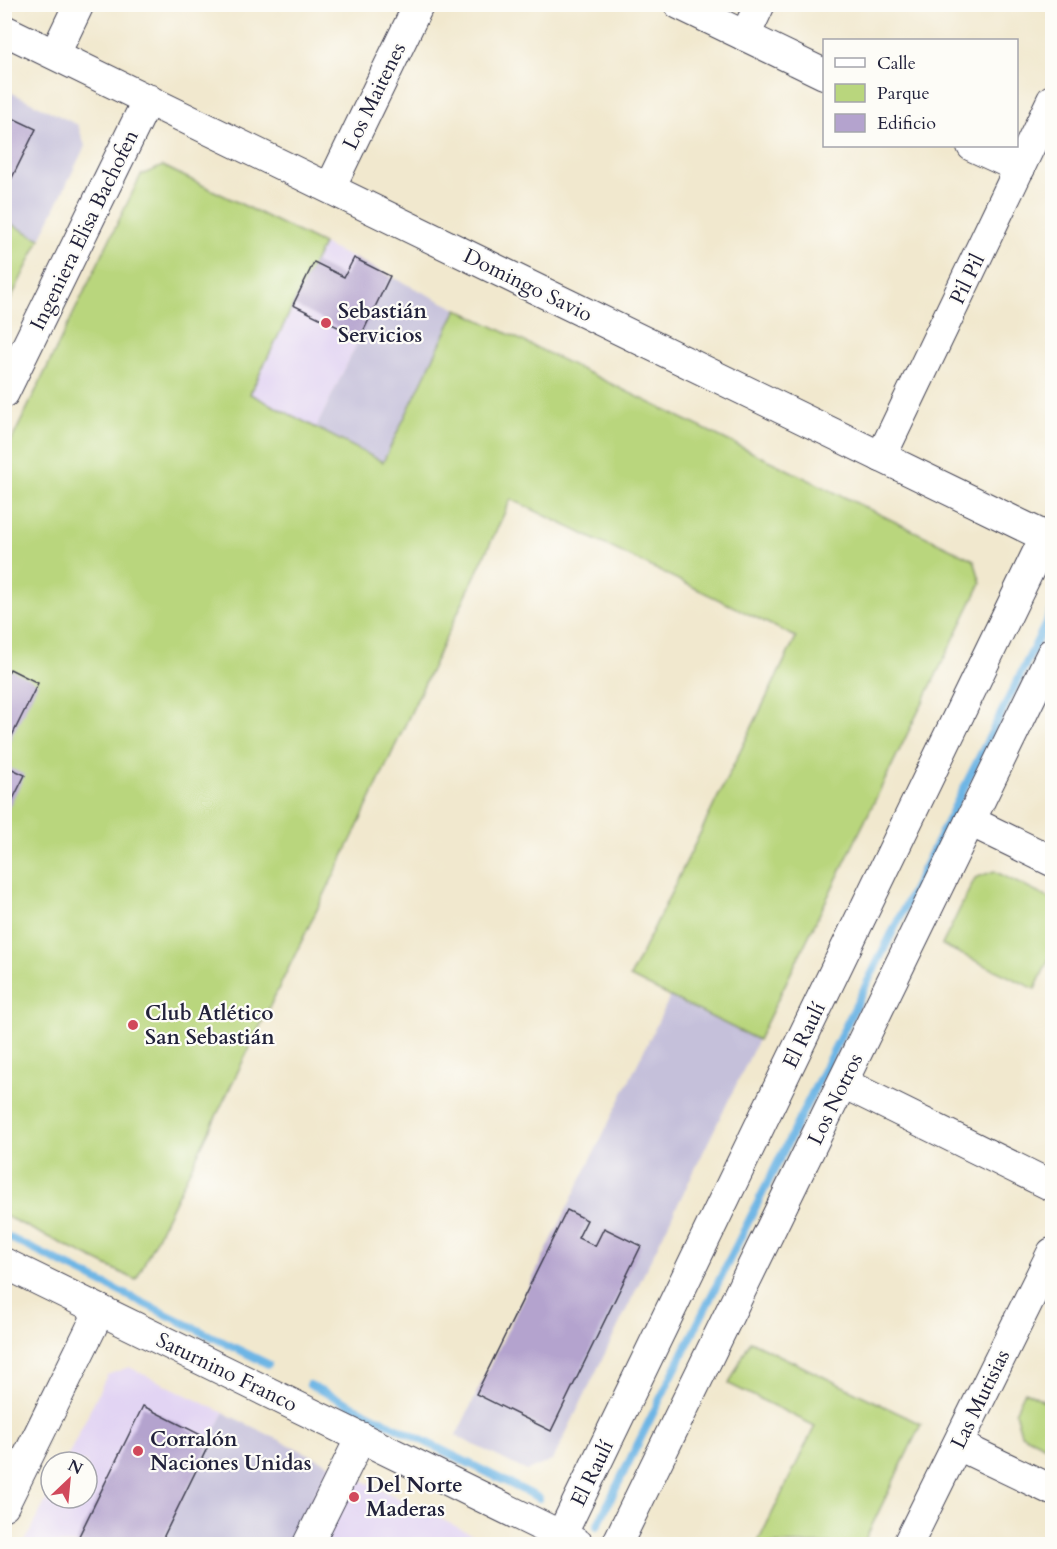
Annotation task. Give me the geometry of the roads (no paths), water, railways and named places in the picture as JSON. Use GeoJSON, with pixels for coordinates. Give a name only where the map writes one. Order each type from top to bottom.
{"type":"FeatureCollection","features":[{"type":"Feature","properties":{"kind":"street"},"geometry":{"type":"LineString","coordinates":[[55,54],[79,4]]}},
{"type":"Feature","properties":{"kind":"street","name":"Los Maitenes"},"geometry":{"type":"LineString","coordinates":[[330,188],[419,4]]}},
{"type":"Feature","properties":{"kind":"street"},"geometry":{"type":"LineString","coordinates":[[679,4],[823,73]]}},
{"type":"Feature","properties":{"kind":"street"},"geometry":{"type":"LineString","coordinates":[[745,36],[760,4]]}},
{"type":"Feature","properties":{"kind":"street","name":"Domingo Savio"},"geometry":{"type":"LineString","coordinates":[[4,30],[1049,538]]}},
{"type":"Feature","properties":{"kind":"street","name":"Ingeniera Elisa Bachofen"},"geometry":{"type":"LineString","coordinates":[[4,393],[148,99]]}},
{"type":"Feature","properties":{"kind":"street","name":"Pil Pil"},"geometry":{"type":"LineString","coordinates":[[881,457],[1053,100]]}},
{"type":"Feature","properties":{"kind":"street"},"geometry":{"type":"LineString","coordinates":[[974,147],[1020,168]]}},
{"type":"Feature","properties":{"kind":"street","name":"El Raulí"},"geometry":{"type":"LineString","coordinates":[[570,1539],[1049,538]]}},
{"type":"Feature","properties":{"kind":"street","name":"Los Notros"},"geometry":{"type":"LineString","coordinates":[[617,1545],[1053,653]]}},
{"type":"Feature","properties":{"kind":"street"},"geometry":{"type":"LineString","coordinates":[[970,821],[1053,861]]}},
{"type":"Feature","properties":{"kind":"street"},"geometry":{"type":"LineString","coordinates":[[843,1083],[1053,1186]]}},
{"type":"Feature","properties":{"kind":"street","name":"Las Mutisias"},"geometry":{"type":"LineString","coordinates":[[908,1545],[1053,1253]]}},
{"type":"Feature","properties":{"kind":"street","name":"Saturnino Franco"},"geometry":{"type":"LineString","coordinates":[[4,1263],[570,1539]]}},
{"type":"Feature","properties":{"kind":"street"},"geometry":{"type":"LineString","coordinates":[[4,1505],[100,1310]]}},
{"type":"Feature","properties":{"kind":"street"},"geometry":{"type":"LineString","coordinates":[[308,1545],[361,1437]]}},
{"type":"Feature","properties":{"kind":"street"},"geometry":{"type":"LineString","coordinates":[[958,1444],[1053,1490]]}},
{"type":"Feature","properties":{"kind":"waterway"},"geometry":{"type":"LineString","coordinates":[[597,1526],[1052,611]]}},
{"type":"Feature","properties":{"kind":"waterway"},"geometry":{"type":"LineString","coordinates":[[4,1235],[268,1364]]}},
{"type":"Feature","properties":{"kind":"waterway"},"geometry":{"type":"LineString","coordinates":[[310,1385],[539,1498]]}},
{"type":"Feature","properties":{"kind":"place","name":"Sebastián Servicios"},"geometry":{"type":"Point","coordinates":[326,323]}},
{"type":"Feature","properties":{"kind":"place","name":"Club Atlético San Sebastián"},"geometry":{"type":"Point","coordinates":[133,1025]}},
{"type":"Feature","properties":{"kind":"place","name":"Corralón Naciones Unidas"},"geometry":{"type":"Point","coordinates":[138,1451]}},
{"type":"Feature","properties":{"kind":"place","name":"Del Norte Maderas"},"geometry":{"type":"Point","coordinates":[354,1497]}}]}
